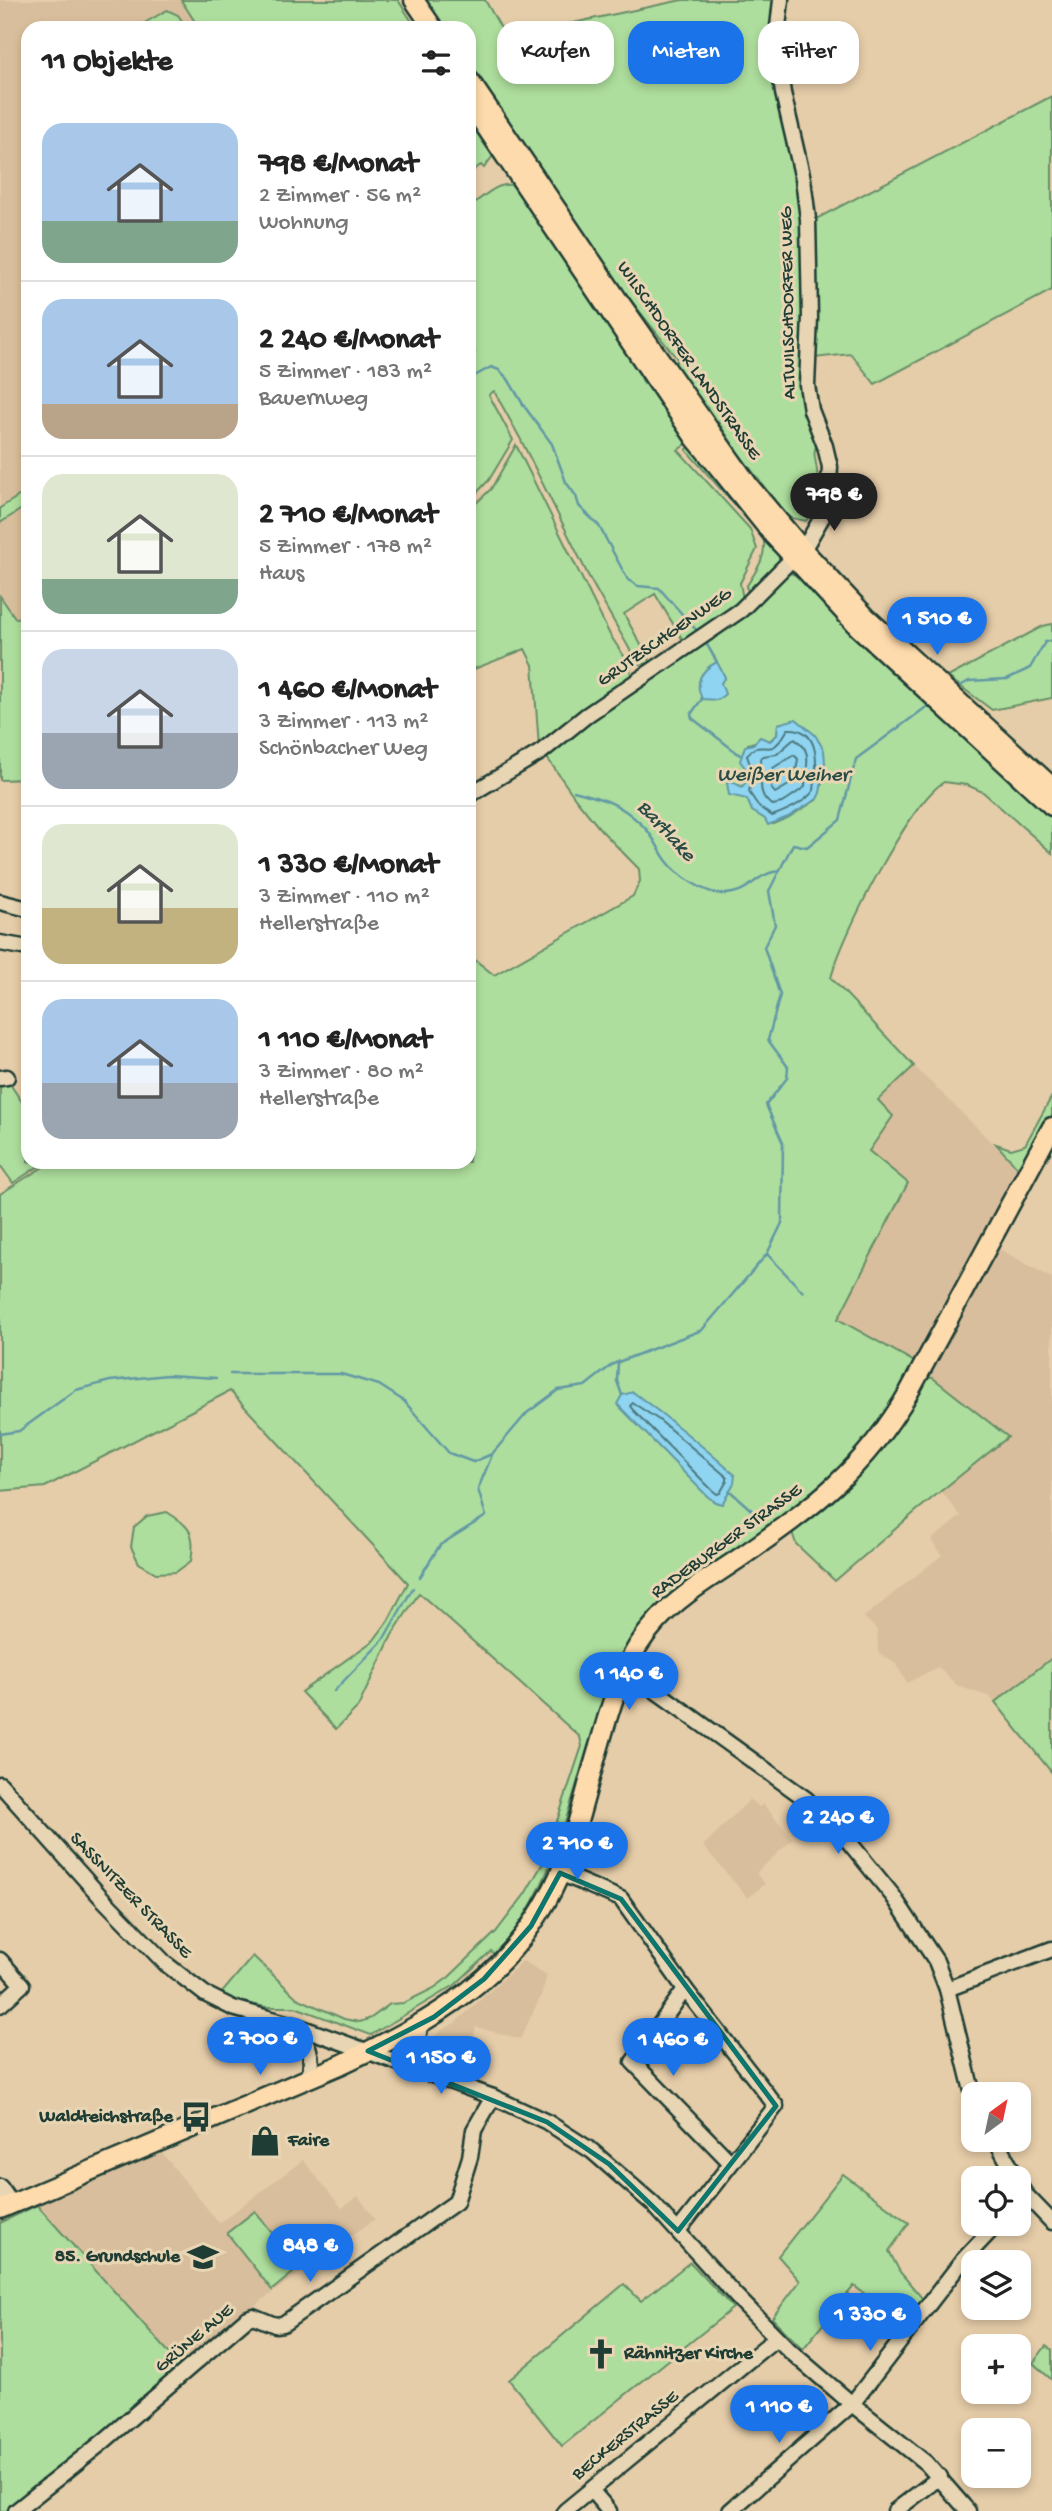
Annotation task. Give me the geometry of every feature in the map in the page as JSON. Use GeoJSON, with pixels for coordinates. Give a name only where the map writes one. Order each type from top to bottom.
{"type":"FeatureCollection","features":[{"type":"Feature","properties":{"kind":"main road"},"geometry":{"type":"LineString","coordinates":[[404,0],[418,21]]}},
{"type":"Feature","properties":{"kind":"main road"},"geometry":{"type":"LineString","coordinates":[[414,0],[428,21]]}},
{"type":"Feature","properties":{"kind":"main road","name":"WILSCHDORFER LANDSTRASSE"},"geometry":{"type":"LineString","coordinates":[[476,90],[618,300],[798,554],[1052,787]]}},
{"type":"Feature","properties":{"kind":"main road","name":"WILSCHDORFER LANDSTRASSE"},"geometry":{"type":"LineString","coordinates":[[476,112],[695,439],[886,654],[1052,806]]}},
{"type":"Feature","properties":{"kind":"main road","name":"RADEBURGER STRASSE"},"geometry":{"type":"LineString","coordinates":[[6,2207],[368,2051],[420,2025],[464,1995],[501,1962],[537,1917],[560,1873],[624,1668],[632,1654],[656,1621],[678,1600],[812,1507],[867,1454],[892,1423],[1052,1127]]}},
{"type":"Feature","properties":{"kind":"street","name":"ALTWILSCHDORFER WEG"},"geometry":{"type":"LineString","coordinates":[[781,0],[776,45],[778,65],[803,179],[808,219],[810,317],[807,385],[811,410],[830,467],[825,512],[813,537],[798,554]]}},
{"type":"Feature","properties":{"kind":"street","name":"GRUTZSCHGENWEG"},"geometry":{"type":"LineString","coordinates":[[476,791],[548,747],[587,715],[741,610],[798,554]]}},
{"type":"Feature","properties":{"kind":"street"},"geometry":{"type":"LineString","coordinates":[[0,902],[21,907]]}},
{"type":"Feature","properties":{"kind":"street"},"geometry":{"type":"LineString","coordinates":[[0,943],[21,947]]}},
{"type":"Feature","properties":{"kind":"street"},"geometry":{"type":"LineString","coordinates":[[624,1668],[806,1799],[845,1837],[893,1896],[936,1961],[947,1989],[970,2082]]}},
{"type":"Feature","properties":{"kind":"street","name":"SASSNITZER STRASSE"},"geometry":{"type":"LineString","coordinates":[[0,1784],[100,1896],[177,1975],[218,2002],[293,2025],[493,2097],[547,2122],[592,2151],[639,2191],[776,2338],[852,2404],[918,2456],[940,2477],[968,2511]]}},
{"type":"Feature","properties":{"kind":"street"},"geometry":{"type":"LineString","coordinates":[[560,1873],[621,1899],[685,1989],[776,2106],[678,2231]]}},
{"type":"Feature","properties":{"kind":"street"},"geometry":{"type":"LineString","coordinates":[[947,1989],[1052,1949]]}},
{"type":"Feature","properties":{"kind":"street"},"geometry":{"type":"LineString","coordinates":[[0,1960],[22,1985],[0,2005]]}},
{"type":"Feature","properties":{"kind":"street"},"geometry":{"type":"LineString","coordinates":[[685,1989],[633,2062],[731,2163]]}},
{"type":"Feature","properties":{"kind":"street"},"geometry":{"type":"LineString","coordinates":[[293,2025],[310,2047],[312,2057],[309,2078]]}},
{"type":"Feature","properties":{"kind":"street"},"geometry":{"type":"LineString","coordinates":[[420,2025],[418,2057],[427,2072]]}},
{"type":"Feature","properties":{"kind":"street","name":"GRÜNE AUE"},"geometry":{"type":"LineString","coordinates":[[16,2511],[104,2441],[246,2319],[253,2316],[275,2325],[283,2324],[456,2202],[470,2157],[474,2130],[493,2097]]}},
{"type":"Feature","properties":{"kind":"street"},"geometry":{"type":"LineString","coordinates":[[0,2187],[6,2207]]}},
{"type":"Feature","properties":{"kind":"street"},"geometry":{"type":"LineString","coordinates":[[1031,2200],[1052,2222]]}},
{"type":"Feature","properties":{"kind":"street"},"geometry":{"type":"LineString","coordinates":[[730,2511],[852,2404],[963,2260],[986,2236]]}},
{"type":"Feature","properties":{"kind":"street","name":"BECKERSTRASSE"},"geometry":{"type":"LineString","coordinates":[[565,2511],[776,2338]]}},
{"type":"Feature","properties":{"kind":"street"},"geometry":{"type":"LineString","coordinates":[[895,2511],[940,2477]]}},
{"type":"Feature","properties":{"kind":"street"},"geometry":{"type":"LineString","coordinates":[[591,2490],[609,2511]]}},
{"type":"Feature","properties":{"kind":"highlighted area"},"geometry":{"type":"Polygon","coordinates":[[[560,1873],[621,1899],[776,2106],[678,2231],[609,2164],[547,2122],[368,2051],[434,2017],[484,1979],[531,1926],[560,1873]]]}},
{"type":"Feature","properties":{"kind":"shaded area"},"geometry":{"type":"Polygon","coordinates":[[[0,0],[199,0],[214,21],[21,21],[21,648],[0,652],[0,0]]]}},
{"type":"Feature","properties":{"kind":"shaded area"},"geometry":{"type":"Polygon","coordinates":[[[914,1066],[1018,1168],[1023,1169],[918,1364],[838,1319],[908,1183],[868,1151],[893,1116],[878,1101],[914,1066]]]}},
{"type":"Feature","properties":{"kind":"shaded area"},"geometry":{"type":"Polygon","coordinates":[[[994,1246],[1052,1278],[1052,1658],[995,1702],[990,1697],[958,1686],[938,1667],[907,1683],[895,1663],[878,1653],[877,1630],[864,1617],[942,1555],[931,1540],[961,1516],[941,1491],[1007,1438],[934,1378],[923,1378],[994,1246]]]}},
{"type":"Feature","properties":{"kind":"shaded area"},"geometry":{"type":"Polygon","coordinates":[[[750,1799],[759,1807],[763,1804],[793,1839],[756,1873],[765,1884],[748,1898],[703,1846],[750,1799]]]}},
{"type":"Feature","properties":{"kind":"shaded area"},"geometry":{"type":"Polygon","coordinates":[[[523,1961],[547,1975],[541,1996],[520,2039],[476,2027],[464,2074],[437,2064],[430,2056],[430,2042],[523,1961]]]}},
{"type":"Feature","properties":{"kind":"shaded area","name":"85. Grundschule"},"geometry":{"type":"Polygon","coordinates":[[[162,2153],[219,2223],[303,2160],[342,2208],[358,2196],[375,2219],[250,2309],[181,2366],[37,2205],[162,2153]]]}},
{"type":"Feature","properties":{"kind":"green space"},"geometry":{"type":"Polygon","coordinates":[[[181,0],[398,0],[412,21],[194,21],[181,0]]]}},
{"type":"Feature","properties":{"kind":"green space"},"geometry":{"type":"Polygon","coordinates":[[[423,0],[485,0],[497,21],[497,84],[614,84],[614,21],[582,21],[682,0],[775,0],[778,21],[758,21],[758,84],[787,84],[800,179],[817,443],[816,497],[806,521],[787,517],[718,422],[678,450],[750,529],[757,549],[740,583],[743,599],[684,642],[655,594],[624,614],[651,663],[638,664],[591,581],[494,391],[489,395],[513,440],[489,480],[476,494],[476,202],[487,193],[506,185],[520,188],[636,366],[644,384],[678,360],[626,294],[476,75],[476,21],[438,21],[423,0]]]}},
{"type":"Feature","properties":{"kind":"green space"},"geometry":{"type":"Polygon","coordinates":[[[167,10],[178,15],[182,21],[148,21],[167,10]]]}},
{"type":"Feature","properties":{"kind":"green space"},"geometry":{"type":"Polygon","coordinates":[[[1052,96],[1052,290],[875,384],[851,354],[814,358],[812,221],[1052,96]]]}},
{"type":"Feature","properties":{"kind":"green space"},"geometry":{"type":"Polygon","coordinates":[[[476,124],[492,150],[492,157],[484,168],[481,165],[476,168],[476,124]]]}},
{"type":"Feature","properties":{"kind":"green space"},"geometry":{"type":"Polygon","coordinates":[[[516,445],[610,635],[630,665],[631,676],[539,747],[533,665],[525,649],[476,668],[476,503],[491,489],[516,445]]]}},
{"type":"Feature","properties":{"kind":"green space"},"geometry":{"type":"Polygon","coordinates":[[[690,447],[779,554],[779,564],[750,594],[746,587],[762,557],[763,537],[686,450],[690,447]]]}},
{"type":"Feature","properties":{"kind":"green space"},"geometry":{"type":"Polygon","coordinates":[[[21,494],[21,510],[0,523],[0,508],[21,494]]]}},
{"type":"Feature","properties":{"kind":"green space"},"geometry":{"type":"Polygon","coordinates":[[[790,573],[804,578],[1052,814],[1052,853],[983,792],[967,785],[944,782],[913,816],[878,872],[848,933],[831,978],[914,1066],[878,1100],[893,1116],[869,1151],[908,1183],[838,1319],[918,1364],[883,1425],[821,1492],[662,1606],[593,1745],[589,1743],[554,1855],[543,1882],[513,1933],[494,1955],[491,1951],[455,1985],[371,2035],[295,2007],[266,2007],[220,1995],[253,1956],[297,1998],[344,2019],[360,2022],[371,2018],[390,2004],[404,2003],[434,1988],[496,1932],[525,1894],[543,1863],[582,1746],[580,1737],[419,1593],[392,1635],[358,1707],[336,1729],[301,1692],[374,1640],[388,1621],[408,1583],[230,1391],[45,1487],[0,1491],[0,1194],[40,1169],[476,1169],[476,961],[494,975],[633,896],[640,881],[639,869],[600,829],[546,753],[790,573]],[[793,722],[778,724],[777,735],[769,741],[764,739],[748,744],[746,782],[742,787],[731,781],[773,824],[816,800],[822,785],[824,750],[793,722]]]}},
{"type":"Feature","properties":{"kind":"green space"},"geometry":{"type":"Polygon","coordinates":[[[0,596],[16,619],[21,616],[21,779],[0,780],[0,596]]]}},
{"type":"Feature","properties":{"kind":"green space"},"geometry":{"type":"Polygon","coordinates":[[[1052,624],[1052,698],[992,710],[948,677],[1043,626],[1052,624]]]}},
{"type":"Feature","properties":{"kind":"green space"},"geometry":{"type":"Polygon","coordinates":[[[10,1084],[21,1100],[21,1169],[34,1169],[13,1183],[0,1165],[0,1085],[10,1084]]]}},
{"type":"Feature","properties":{"kind":"green space"},"geometry":{"type":"Polygon","coordinates":[[[1052,1096],[1052,1117],[1023,1169],[1018,1168],[996,1144],[1011,1149],[1025,1145],[1052,1096]]]}},
{"type":"Feature","properties":{"kind":"green space"},"geometry":{"type":"Polygon","coordinates":[[[923,1378],[933,1378],[1008,1437],[835,1581],[796,1544],[791,1529],[923,1378]]]}},
{"type":"Feature","properties":{"kind":"green space"},"geometry":{"type":"Polygon","coordinates":[[[167,1512],[190,1531],[193,1544],[191,1561],[176,1572],[156,1573],[139,1563],[131,1547],[134,1527],[147,1516],[167,1512]]]}},
{"type":"Feature","properties":{"kind":"green space"},"geometry":{"type":"Polygon","coordinates":[[[1052,1658],[1052,1773],[995,1702],[1052,1658]]]}},
{"type":"Feature","properties":{"kind":"green space"},"geometry":{"type":"Polygon","coordinates":[[[843,2174],[909,2223],[889,2251],[900,2272],[922,2298],[903,2323],[854,2286],[803,2349],[772,2318],[800,2281],[778,2256],[843,2174]]]}},
{"type":"Feature","properties":{"kind":"green space"},"geometry":{"type":"Polygon","coordinates":[[[37,2205],[181,2366],[72,2462],[8,2511],[0,2511],[0,2223],[37,2205]]]}},
{"type":"Feature","properties":{"kind":"green space"},"geometry":{"type":"Polygon","coordinates":[[[255,2211],[300,2267],[272,2290],[227,2233],[255,2211]]]}},
{"type":"Feature","properties":{"kind":"green space"},"geometry":{"type":"Polygon","coordinates":[[[690,2262],[733,2308],[562,2446],[509,2380],[624,2284],[641,2301],[690,2262]]]}},
{"type":"Feature","properties":{"kind":"green space"},"geometry":{"type":"Polygon","coordinates":[[[1046,2346],[1052,2350],[1052,2380],[1033,2363],[1046,2346]]]}},
{"type":"Feature","properties":{"kind":"water"},"geometry":{"type":"Polygon","coordinates":[[[717,662],[725,677],[721,683],[725,694],[718,700],[702,699],[700,677],[717,662]]]}},
{"type":"Feature","properties":{"kind":"water","name":"Weißer Weiher"},"geometry":{"type":"Polygon","coordinates":[[[796,719],[815,735],[824,750],[825,763],[820,793],[817,799],[788,817],[768,825],[765,819],[752,811],[747,799],[729,795],[727,783],[731,781],[742,787],[746,782],[746,769],[740,761],[745,746],[753,744],[760,737],[770,741],[777,735],[778,724],[796,719]]]}},
{"type":"Feature","properties":{"kind":"water"},"geometry":{"type":"Polygon","coordinates":[[[633,1392],[735,1475],[734,1483],[722,1504],[707,1496],[617,1404],[622,1395],[633,1392]]]}},
{"type":"Feature","properties":{"kind":"waterway"},"geometry":{"type":"LineString","coordinates":[[476,375],[491,367],[499,370],[508,379],[552,444],[566,482],[576,496],[579,506],[599,526],[628,580],[638,586],[659,588],[698,632]]}},
{"type":"Feature","properties":{"kind":"waterway","name":"Bartlake"},"geometry":{"type":"LineString","coordinates":[[955,689],[969,681],[1007,679],[1030,668],[1045,642],[1052,640]]}},
{"type":"Feature","properties":{"kind":"waterway"},"geometry":{"type":"LineString","coordinates":[[706,643],[717,662]]}},
{"type":"Feature","properties":{"kind":"waterway"},"geometry":{"type":"LineString","coordinates":[[702,699],[691,714],[692,718],[740,755]]}},
{"type":"Feature","properties":{"kind":"waterway"},"geometry":{"type":"LineString","coordinates":[[230,1374],[341,1374],[379,1385],[404,1401],[449,1453],[473,1462],[492,1454],[527,1413],[558,1390],[585,1386],[613,1364],[702,1330],[767,1254],[782,1223],[783,1143],[766,1105],[787,1078],[788,1067],[768,1040],[780,995],[764,947],[775,925],[769,891],[793,844],[807,847],[840,820],[856,759],[929,705]]}},
{"type":"Feature","properties":{"kind":"waterway","name":"Bartlake"},"geometry":{"type":"LineString","coordinates":[[574,791],[602,799],[625,811],[649,832],[671,866],[684,878],[709,891],[725,894],[741,891],[763,876],[778,871]]}},
{"type":"Feature","properties":{"kind":"waterway"},"geometry":{"type":"LineString","coordinates":[[767,1254],[803,1292]]}},
{"type":"Feature","properties":{"kind":"waterway"},"geometry":{"type":"LineString","coordinates":[[618,1362],[617,1381],[622,1395]]}},
{"type":"Feature","properties":{"kind":"waterway"},"geometry":{"type":"LineString","coordinates":[[0,1434],[19,1431],[76,1390],[110,1381],[167,1375],[216,1378]]}},
{"type":"Feature","properties":{"kind":"waterway"},"geometry":{"type":"LineString","coordinates":[[420,1577],[440,1545],[486,1516],[478,1489],[492,1455]]}},
{"type":"Feature","properties":{"kind":"waterway"},"geometry":{"type":"LineString","coordinates":[[730,1491],[758,1516]]}},
{"type":"Feature","properties":{"kind":"waterway"},"geometry":{"type":"LineString","coordinates":[[334,1691],[383,1640],[413,1588]]}},
{"type":"Feature","properties":{"kind":"place","name":"Waldteichstraße"},"geometry":{"type":"Point","coordinates":[196,2117]}},
{"type":"Feature","properties":{"kind":"place","name":"Faire"},"geometry":{"type":"Point","coordinates":[265,2141]}},
{"type":"Feature","properties":{"kind":"place","name":"85. Grundschule"},"geometry":{"type":"Point","coordinates":[203,2257]}},
{"type":"Feature","properties":{"kind":"place","name":"Rähnitzer Kirche"},"geometry":{"type":"Point","coordinates":[601,2354]}}]}
